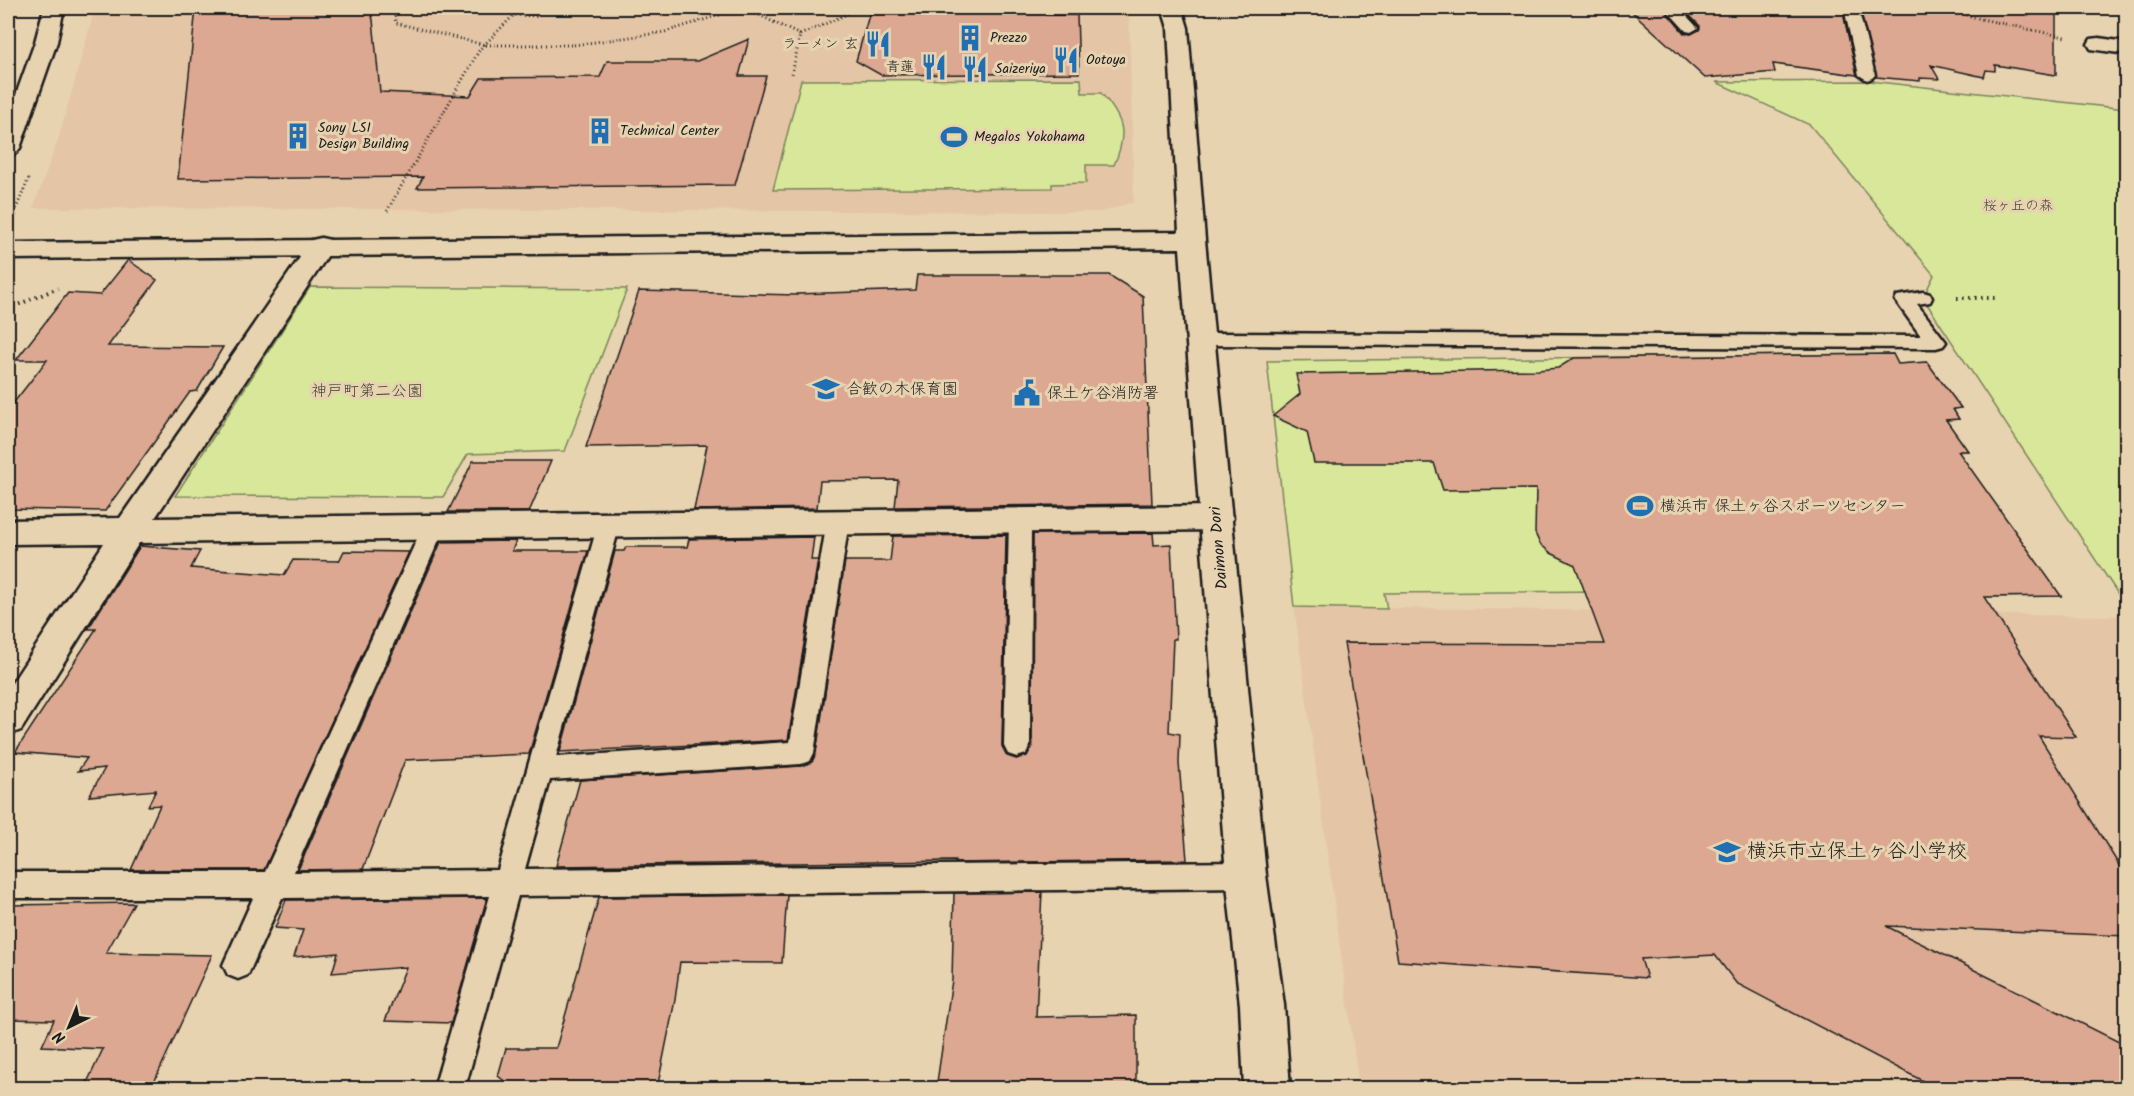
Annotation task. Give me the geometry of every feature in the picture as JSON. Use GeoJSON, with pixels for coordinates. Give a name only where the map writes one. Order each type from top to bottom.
{"type":"FeatureCollection","features":[{"type":"Feature","properties":{"kind":"street"},"geometry":{"type":"LineString","coordinates":[[8,148],[46,42],[54,8]]}},
{"type":"Feature","properties":{"kind":"street","name":"Daimon Dori"},"geometry":{"type":"LineString","coordinates":[[1172,8],[1178,28],[1192,240],[1246,875],[1262,1005],[1267,1089]]}},
{"type":"Feature","properties":{"kind":"street"},"geometry":{"type":"LineString","coordinates":[[2099,44],[2127,48]]}},
{"type":"Feature","properties":{"kind":"street"},"geometry":{"type":"LineString","coordinates":[[8,250],[1192,240]]}},
{"type":"Feature","properties":{"kind":"street"},"geometry":{"type":"LineString","coordinates":[[8,719],[130,530],[321,246]]}},
{"type":"Feature","properties":{"kind":"street"},"geometry":{"type":"LineString","coordinates":[[8,532],[1217,518]]}},
{"type":"Feature","properties":{"kind":"lane"},"geometry":{"type":"LineString","coordinates":[[1672,8],[1691,28]]}},
{"type":"Feature","properties":{"kind":"lane"},"geometry":{"type":"LineString","coordinates":[[1851,8],[1867,75]]}},
{"type":"Feature","properties":{"kind":"lane"},"geometry":{"type":"LineString","coordinates":[[1201,339],[1936,342],[1904,300],[1923,298]]}},
{"type":"Feature","properties":{"kind":"lane"},"geometry":{"type":"LineString","coordinates":[[1017,746],[1020,520]]}},
{"type":"Feature","properties":{"kind":"lane"},"geometry":{"type":"LineString","coordinates":[[540,769],[801,753],[838,521]]}},
{"type":"Feature","properties":{"kind":"lane"},"geometry":{"type":"LineString","coordinates":[[450,1089],[609,524]]}},
{"type":"Feature","properties":{"kind":"lane"},"geometry":{"type":"LineString","coordinates":[[238,964],[434,526]]}},
{"type":"Feature","properties":{"kind":"lane"},"geometry":{"type":"LineString","coordinates":[[8,885],[274,885],[1246,875]]}},
{"type":"Feature","properties":{"kind":"path"},"geometry":{"type":"LineString","coordinates":[[393,8],[396,23],[485,45],[574,45],[664,32],[744,8],[800,35],[861,8]]}},
{"type":"Feature","properties":{"kind":"path"},"geometry":{"type":"LineString","coordinates":[[384,217],[480,49],[514,15],[536,16],[543,8]]}},
{"type":"Feature","properties":{"kind":"path"},"geometry":{"type":"LineString","coordinates":[[1943,8],[1977,18],[2099,44]]}},
{"type":"Feature","properties":{"kind":"path"},"geometry":{"type":"LineString","coordinates":[[792,74],[800,35]]}},
{"type":"Feature","properties":{"kind":"path"},"geometry":{"type":"LineString","coordinates":[[18,218],[14,213],[31,172]]}},
{"type":"Feature","properties":{"kind":"path"},"geometry":{"type":"LineString","coordinates":[[8,309],[67,285]]}},
{"type":"Feature","properties":{"kind":"shaded area"},"geometry":{"type":"Polygon","coordinates":[[[95,8],[1129,8],[1134,202],[1102,212],[33,208],[58,140],[95,8]]]}},
{"type":"Feature","properties":{"kind":"shaded area","name":"横浜市立保土ヶ谷小学校"},"geometry":{"type":"Polygon","coordinates":[[[1294,607],[2126,616],[2126,1088],[1359,1088],[1294,607]]]}},
{"type":"Feature","properties":{"kind":"green space","name":"Megalos Yokohama"},"geometry":{"type":"Polygon","coordinates":[[[1081,79],[1082,93],[1101,93],[1109,102],[1119,119],[1122,135],[1114,165],[1086,165],[1086,183],[1052,184],[1052,188],[773,190],[801,80],[1081,79]]]}},
{"type":"Feature","properties":{"kind":"green space","name":"桜ヶ丘の森"},"geometry":{"type":"Polygon","coordinates":[[[1869,81],[2126,109],[2126,606],[1923,298],[1934,275],[1810,125],[1716,82],[1869,81]]]}},
{"type":"Feature","properties":{"kind":"green space","name":"神戸町第二公園"},"geometry":{"type":"Polygon","coordinates":[[[310,287],[627,289],[565,451],[468,454],[443,497],[175,496],[310,287]]]}},
{"type":"Feature","properties":{"kind":"green space","name":"横浜市 保土ヶ谷スポーツセンター"},"geometry":{"type":"Polygon","coordinates":[[[1893,354],[1898,364],[1927,362],[1961,408],[1953,409],[1959,419],[1946,420],[1968,451],[1958,452],[2061,596],[1733,600],[1728,590],[1384,593],[1387,609],[1294,607],[1267,361],[1893,354]]]}},
{"type":"Feature","properties":{"kind":"building"},"geometry":{"type":"Polygon","coordinates":[[[196,8],[370,8],[380,92],[470,96],[481,78],[600,77],[607,61],[697,61],[749,39],[739,76],[766,76],[735,185],[417,188],[423,177],[178,179],[196,8]]]}},
{"type":"Feature","properties":{"kind":"building","name":"Prezzo"},"geometry":{"type":"Polygon","coordinates":[[[885,8],[1046,8],[1046,15],[1077,15],[1079,73],[881,75],[856,61],[869,15],[885,8]]]}},
{"type":"Feature","properties":{"kind":"building"},"geometry":{"type":"Polygon","coordinates":[[[1628,8],[1663,8],[1684,33],[1691,34],[1699,30],[1700,26],[1682,8],[1842,8],[1857,75],[1773,64],[1775,72],[1705,78],[1628,8]]]}},
{"type":"Feature","properties":{"kind":"building"},"geometry":{"type":"Polygon","coordinates":[[[1860,8],[2056,8],[2056,75],[1995,65],[1995,71],[1986,70],[1984,77],[1931,65],[1939,79],[1920,78],[1920,81],[1876,77],[1860,8]]]}},
{"type":"Feature","properties":{"kind":"building"},"geometry":{"type":"Polygon","coordinates":[[[128,260],[157,280],[108,346],[223,347],[197,391],[190,392],[105,511],[8,509],[8,410],[47,360],[16,360],[68,293],[100,295],[128,260]]]}},
{"type":"Feature","properties":{"kind":"building"},"geometry":{"type":"Polygon","coordinates":[[[917,275],[1109,275],[1143,296],[1152,504],[895,507],[898,480],[820,481],[817,508],[694,510],[707,445],[586,447],[639,291],[797,295],[915,290],[917,275]]]}},
{"type":"Feature","properties":{"kind":"building","name":"横浜市立保土ヶ谷小学校"},"geometry":{"type":"Polygon","coordinates":[[[1893,354],[1898,364],[1927,362],[1961,408],[1953,409],[1959,419],[1946,420],[1968,451],[1958,451],[2061,596],[1984,597],[2076,737],[2039,736],[2127,878],[2127,936],[1886,926],[2127,1046],[2127,1089],[1938,1089],[1736,983],[1715,955],[1641,959],[1647,978],[1398,961],[1344,643],[1604,644],[1575,565],[1551,553],[1540,544],[1535,533],[1536,489],[1443,490],[1434,463],[1314,463],[1307,432],[1273,416],[1300,394],[1296,374],[1538,370],[1558,368],[1574,358],[1893,354]]]}},
{"type":"Feature","properties":{"kind":"building"},"geometry":{"type":"Polygon","coordinates":[[[473,461],[551,461],[529,512],[448,512],[473,461]]]}},
{"type":"Feature","properties":{"kind":"building"},"geometry":{"type":"Polygon","coordinates":[[[1153,533],[1154,545],[1171,544],[1176,639],[1173,639],[1169,732],[1180,734],[1179,763],[1187,860],[556,866],[580,780],[801,766],[812,762],[816,753],[845,561],[890,561],[893,536],[1006,535],[1002,746],[1007,756],[1016,759],[1027,756],[1032,746],[1033,534],[1153,533]]]}},
{"type":"Feature","properties":{"kind":"building"},"geometry":{"type":"Polygon","coordinates":[[[814,537],[811,560],[818,560],[788,740],[560,752],[615,551],[624,551],[626,547],[687,547],[689,539],[814,537]]]}},
{"type":"Feature","properties":{"kind":"building"},"geometry":{"type":"Polygon","coordinates":[[[516,541],[512,551],[588,551],[529,754],[405,760],[363,869],[298,870],[441,542],[516,541]]]}},
{"type":"Feature","properties":{"kind":"building"},"geometry":{"type":"Polygon","coordinates":[[[140,546],[200,551],[191,568],[284,575],[293,560],[339,561],[344,551],[409,552],[264,870],[131,870],[160,805],[148,806],[156,790],[89,796],[105,768],[78,771],[87,758],[15,752],[96,629],[88,629],[140,546]]]}},
{"type":"Feature","properties":{"kind":"building"},"geometry":{"type":"Polygon","coordinates":[[[1042,892],[1036,1017],[1136,1015],[1136,1089],[936,1089],[952,980],[954,893],[1042,892]]]}},
{"type":"Feature","properties":{"kind":"building"},"geometry":{"type":"Polygon","coordinates":[[[787,895],[782,963],[680,962],[675,1000],[657,1089],[515,1089],[498,1076],[506,1048],[556,1048],[599,897],[787,895]]]}},
{"type":"Feature","properties":{"kind":"building"},"geometry":{"type":"Polygon","coordinates":[[[487,898],[451,1023],[385,1021],[406,967],[332,973],[338,953],[294,957],[303,930],[275,928],[286,900],[487,898]]]}},
{"type":"Feature","properties":{"kind":"building"},"geometry":{"type":"Polygon","coordinates":[[[134,903],[106,953],[212,955],[151,1089],[84,1089],[103,1049],[42,1046],[54,1020],[8,1019],[8,905],[134,903]]]}},
{"type":"Feature","properties":{"kind":"place","name":"Prezzo"},"geometry":{"type":"Point","coordinates":[970,38]}},
{"type":"Feature","properties":{"kind":"place","name":"ラーメン 玄"},"geometry":{"type":"Point","coordinates":[878,44]}},
{"type":"Feature","properties":{"kind":"place","name":"Ootoya"},"geometry":{"type":"Point","coordinates":[1066,60]}},
{"type":"Feature","properties":{"kind":"place","name":"青蓮"},"geometry":{"type":"Point","coordinates":[934,67]}},
{"type":"Feature","properties":{"kind":"place","name":"Saizeriya"},"geometry":{"type":"Point","coordinates":[975,69]}},
{"type":"Feature","properties":{"kind":"place","name":"Technical Center"},"geometry":{"type":"Point","coordinates":[600,131]}},
{"type":"Feature","properties":{"kind":"place","name":"Sony LSI Design Building"},"geometry":{"type":"Point","coordinates":[298,136]}},
{"type":"Feature","properties":{"kind":"place","name":"Megalos Yokohama"},"geometry":{"type":"Point","coordinates":[954,137]}},
{"type":"Feature","properties":{"kind":"place","name":"合歓の木保育園"},"geometry":{"type":"Point","coordinates":[826,389]}},
{"type":"Feature","properties":{"kind":"place","name":"保土ケ谷消防署"},"geometry":{"type":"Point","coordinates":[1027,393]}},
{"type":"Feature","properties":{"kind":"place","name":"横浜市 保土ヶ谷スポーツセンター"},"geometry":{"type":"Point","coordinates":[1640,506]}},
{"type":"Feature","properties":{"kind":"place","name":"横浜市立保土ヶ谷小学校"},"geometry":{"type":"Point","coordinates":[1727,852]}}]}
